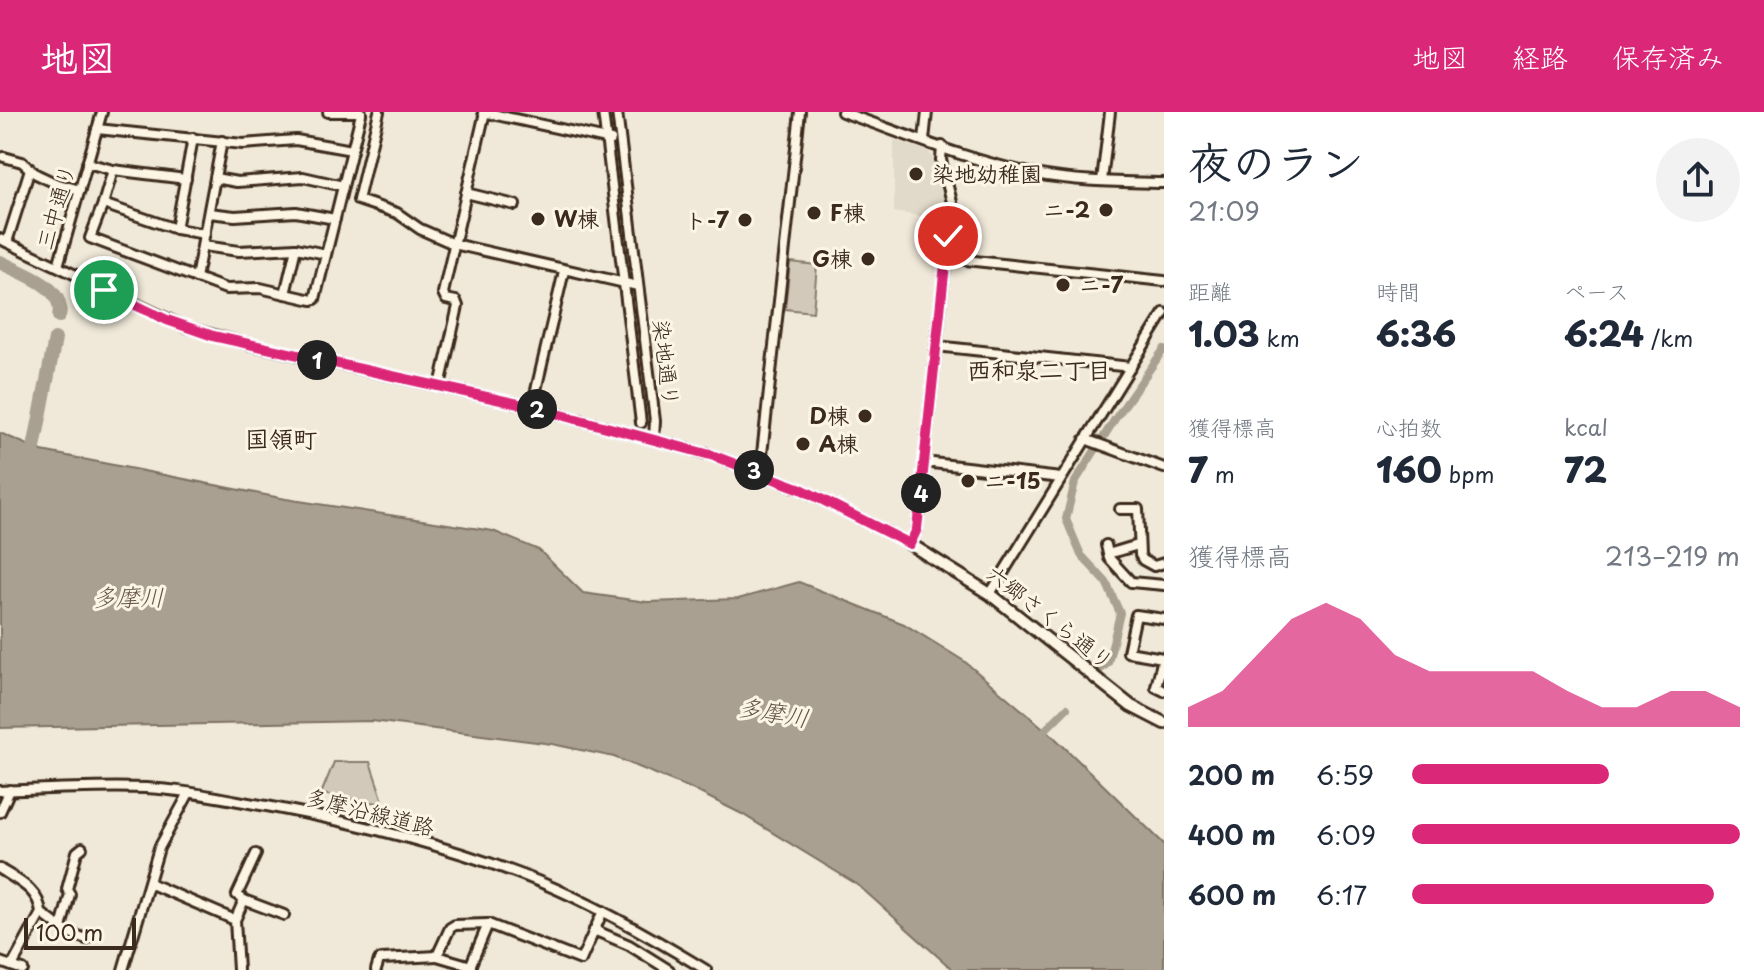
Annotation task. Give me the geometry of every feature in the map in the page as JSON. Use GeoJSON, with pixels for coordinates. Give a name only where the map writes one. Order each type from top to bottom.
{"type":"FeatureCollection","features":[{"type":"Feature","properties":{"kind":"main road","name":"六郷さくら通り"},"geometry":{"type":"LineString","coordinates":[[910,544],[990,594],[1131,706],[1164,723]]}},
{"type":"Feature","properties":{"kind":"street","name":"三中通り"},"geometry":{"type":"LineString","coordinates":[[58,266],[102,112]]}},
{"type":"Feature","properties":{"kind":"street"},"geometry":{"type":"LineString","coordinates":[[113,170],[90,238],[226,289],[260,288],[315,299],[361,113],[328,112]]}},
{"type":"Feature","properties":{"kind":"street"},"geometry":{"type":"LineString","coordinates":[[379,112],[358,200],[397,213],[420,229],[454,244],[638,286]]}},
{"type":"Feature","properties":{"kind":"street"},"geometry":{"type":"LineString","coordinates":[[440,386],[458,306],[456,301],[446,299],[443,293],[484,112],[606,140],[620,140]]}},
{"type":"Feature","properties":{"kind":"street"},"geometry":{"type":"LineString","coordinates":[[603,112],[641,423]]}},
{"type":"Feature","properties":{"kind":"street","name":"染地通り"},"geometry":{"type":"LineString","coordinates":[[617,112],[655,421],[654,438],[760,472],[847,510],[910,544]]}},
{"type":"Feature","properties":{"kind":"street"},"geometry":{"type":"LineString","coordinates":[[760,472],[800,112]]}},
{"type":"Feature","properties":{"kind":"street"},"geometry":{"type":"LineString","coordinates":[[842,112],[1012,169],[1067,179],[1164,183]]}},
{"type":"Feature","properties":{"kind":"street"},"geometry":{"type":"LineString","coordinates":[[924,140],[927,112]]}},
{"type":"Feature","properties":{"kind":"street"},"geometry":{"type":"LineString","coordinates":[[1102,181],[1110,112]]}},
{"type":"Feature","properties":{"kind":"street"},"geometry":{"type":"LineString","coordinates":[[97,129],[243,144],[296,140],[352,150]]}},
{"type":"Feature","properties":{"kind":"street"},"geometry":{"type":"LineString","coordinates":[[176,229],[193,138]]}},
{"type":"Feature","properties":{"kind":"street"},"geometry":{"type":"LineString","coordinates":[[196,278],[222,141]]}},
{"type":"Feature","properties":{"kind":"street"},"geometry":{"type":"LineString","coordinates":[[910,544],[917,529],[952,202],[941,160],[942,146]]}},
{"type":"Feature","properties":{"kind":"street"},"geometry":{"type":"LineString","coordinates":[[4,157],[22,162],[55,183],[80,190]]}},
{"type":"Feature","properties":{"kind":"street"},"geometry":{"type":"LineString","coordinates":[[87,163],[113,170],[186,179]]}},
{"type":"Feature","properties":{"kind":"street"},"geometry":{"type":"LineString","coordinates":[[30,169],[4,241],[185,327],[242,343],[532,407],[654,438]]}},
{"type":"Feature","properties":{"kind":"street"},"geometry":{"type":"LineString","coordinates":[[215,178],[237,182],[303,177],[343,186]]}},
{"type":"Feature","properties":{"kind":"street"},"geometry":{"type":"LineString","coordinates":[[466,193],[515,205]]}},
{"type":"Feature","properties":{"kind":"street"},"geometry":{"type":"LineString","coordinates":[[103,204],[176,229],[205,234]]}},
{"type":"Feature","properties":{"kind":"street"},"geometry":{"type":"LineString","coordinates":[[209,213],[235,216],[296,212],[335,219]]}},
{"type":"Feature","properties":{"kind":"street"},"geometry":{"type":"LineString","coordinates":[[203,246],[239,251],[296,248],[326,254]]}},
{"type":"Feature","properties":{"kind":"street"},"geometry":{"type":"LineString","coordinates":[[285,294],[296,248]]}},
{"type":"Feature","properties":{"kind":"street"},"geometry":{"type":"LineString","coordinates":[[946,258],[1164,281]]}},
{"type":"Feature","properties":{"kind":"street"},"geometry":{"type":"LineString","coordinates":[[532,407],[564,271]]}},
{"type":"Feature","properties":{"kind":"street"},"geometry":{"type":"LineString","coordinates":[[990,594],[1061,478],[1089,440],[1164,313]]}},
{"type":"Feature","properties":{"kind":"street"},"geometry":{"type":"LineString","coordinates":[[936,346],[1131,367]]}},
{"type":"Feature","properties":{"kind":"street"},"geometry":{"type":"LineString","coordinates":[[1089,440],[1164,468]]}},
{"type":"Feature","properties":{"kind":"street"},"geometry":{"type":"LineString","coordinates":[[924,462],[1061,478]]}},
{"type":"Feature","properties":{"kind":"street"},"geometry":{"type":"LineString","coordinates":[[1120,509],[1138,509],[1138,545],[1143,560],[1154,566],[1164,563]]}},
{"type":"Feature","properties":{"kind":"street"},"geometry":{"type":"LineString","coordinates":[[1138,545],[1107,550],[1131,582],[1164,585]]}},
{"type":"Feature","properties":{"kind":"street"},"geometry":{"type":"LineString","coordinates":[[1164,619],[1136,615],[1128,652],[1163,654],[1156,687],[1164,691]]}},
{"type":"Feature","properties":{"kind":"street","name":"多摩沿線道路"},"geometry":{"type":"LineString","coordinates":[[0,791],[147,788],[189,793],[305,813],[431,844],[541,883],[603,911],[648,934],[706,970]]}},
{"type":"Feature","properties":{"kind":"street"},"geometry":{"type":"LineString","coordinates":[[0,812],[10,790]]}},
{"type":"Feature","properties":{"kind":"street"},"geometry":{"type":"LineString","coordinates":[[123,970],[159,848],[189,793]]}},
{"type":"Feature","properties":{"kind":"street"},"geometry":{"type":"LineString","coordinates":[[61,928],[70,894],[67,889],[77,852],[82,848]]}},
{"type":"Feature","properties":{"kind":"street"},"geometry":{"type":"LineString","coordinates":[[256,854],[237,895],[284,915]]}},
{"type":"Feature","properties":{"kind":"street"},"geometry":{"type":"LineString","coordinates":[[0,869],[34,892],[41,913],[61,928],[86,939]]}},
{"type":"Feature","properties":{"kind":"street"},"geometry":{"type":"LineString","coordinates":[[149,883],[235,920]]}},
{"type":"Feature","properties":{"kind":"street"},"geometry":{"type":"LineString","coordinates":[[238,970],[235,920],[244,900]]}},
{"type":"Feature","properties":{"kind":"street"},"geometry":{"type":"LineString","coordinates":[[437,956],[450,928],[488,924],[581,960],[603,911]]}},
{"type":"Feature","properties":{"kind":"street"},"geometry":{"type":"LineString","coordinates":[[12,966],[41,913]]}},
{"type":"Feature","properties":{"kind":"street"},"geometry":{"type":"LineString","coordinates":[[376,970],[382,959],[437,956],[470,968],[488,924]]}},
{"type":"Feature","properties":{"kind":"street"},"geometry":{"type":"LineString","coordinates":[[594,930],[629,945],[669,970]]}},
{"type":"Feature","properties":{"kind":"street"},"geometry":{"type":"LineString","coordinates":[[0,962],[23,970]]}},
{"type":"Feature","properties":{"kind":"shaded area","name":"染地幼稚園"},"geometry":{"type":"Polygon","coordinates":[[[894,140],[929,152],[935,162],[946,205],[944,220],[894,212],[894,140]]]}},
{"type":"Feature","properties":{"kind":"shaded area"},"geometry":{"type":"Polygon","coordinates":[[[790,262],[817,265],[813,312],[785,309],[790,262]]]}},
{"type":"Feature","properties":{"kind":"shaded area"},"geometry":{"type":"Polygon","coordinates":[[[334,762],[370,762],[384,804],[321,794],[334,762]]]}},
{"type":"Feature","properties":{"kind":"water","name":"多摩川"},"geometry":{"type":"Polygon","coordinates":[[[0,433],[42,451],[286,499],[493,531],[539,550],[583,593],[647,602],[738,599],[799,582],[904,624],[964,661],[1055,738],[1164,844],[1164,970],[953,970],[858,885],[742,814],[690,788],[614,757],[552,744],[372,721],[0,728],[0,433]]]}},
{"type":"Feature","properties":{"kind":"waterway"},"geometry":{"type":"LineString","coordinates":[[0,262],[49,289],[56,297],[59,316]]}},
{"type":"Feature","properties":{"kind":"waterway"},"geometry":{"type":"LineString","coordinates":[[28,464],[34,448],[55,339]]}},
{"type":"Feature","properties":{"kind":"waterway"},"geometry":{"type":"LineString","coordinates":[[1101,669],[1108,663],[1120,613],[1106,582],[1081,555],[1066,519],[1075,482],[1164,349]]}},
{"type":"Feature","properties":{"kind":"waterway"},"geometry":{"type":"LineString","coordinates":[[1044,731],[1067,708]]}},
{"type":"Feature","properties":{"kind":"place","name":"染地幼稚園"},"geometry":{"type":"Point","coordinates":[916,174]}},
{"type":"Feature","properties":{"kind":"place","name":"ニ-2"},"geometry":{"type":"Point","coordinates":[1106,210]}},
{"type":"Feature","properties":{"kind":"place","name":"F棟"},"geometry":{"type":"Point","coordinates":[814,213]}},
{"type":"Feature","properties":{"kind":"place","name":"W棟"},"geometry":{"type":"Point","coordinates":[538,219]}},
{"type":"Feature","properties":{"kind":"place","name":"ト-7"},"geometry":{"type":"Point","coordinates":[745,220]}},
{"type":"Feature","properties":{"kind":"place","name":"G棟"},"geometry":{"type":"Point","coordinates":[868,259]}},
{"type":"Feature","properties":{"kind":"place","name":"ニ-7"},"geometry":{"type":"Point","coordinates":[1063,285]}},
{"type":"Feature","properties":{"kind":"place","name":"D棟"},"geometry":{"type":"Point","coordinates":[865,416]}},
{"type":"Feature","properties":{"kind":"place","name":"A棟"},"geometry":{"type":"Point","coordinates":[803,444]}},
{"type":"Feature","properties":{"kind":"place","name":"ニ-15"},"geometry":{"type":"Point","coordinates":[968,481]}},
{"type":"Feature","properties":{"kind":"district","name":"西和泉二丁目"},"geometry":{"type":"Point","coordinates":[1039,371]}},
{"type":"Feature","properties":{"kind":"district","name":"国領町"},"geometry":{"type":"Point","coordinates":[281,440]}},
{"type":"Feature","properties":{"kind":"route"},"geometry":{"type":"LineString","coordinates":[[104,290],[167,320],[213,336],[532,407],[714,456],[801,489],[910,544],[917,529],[948,236]]}}]}
